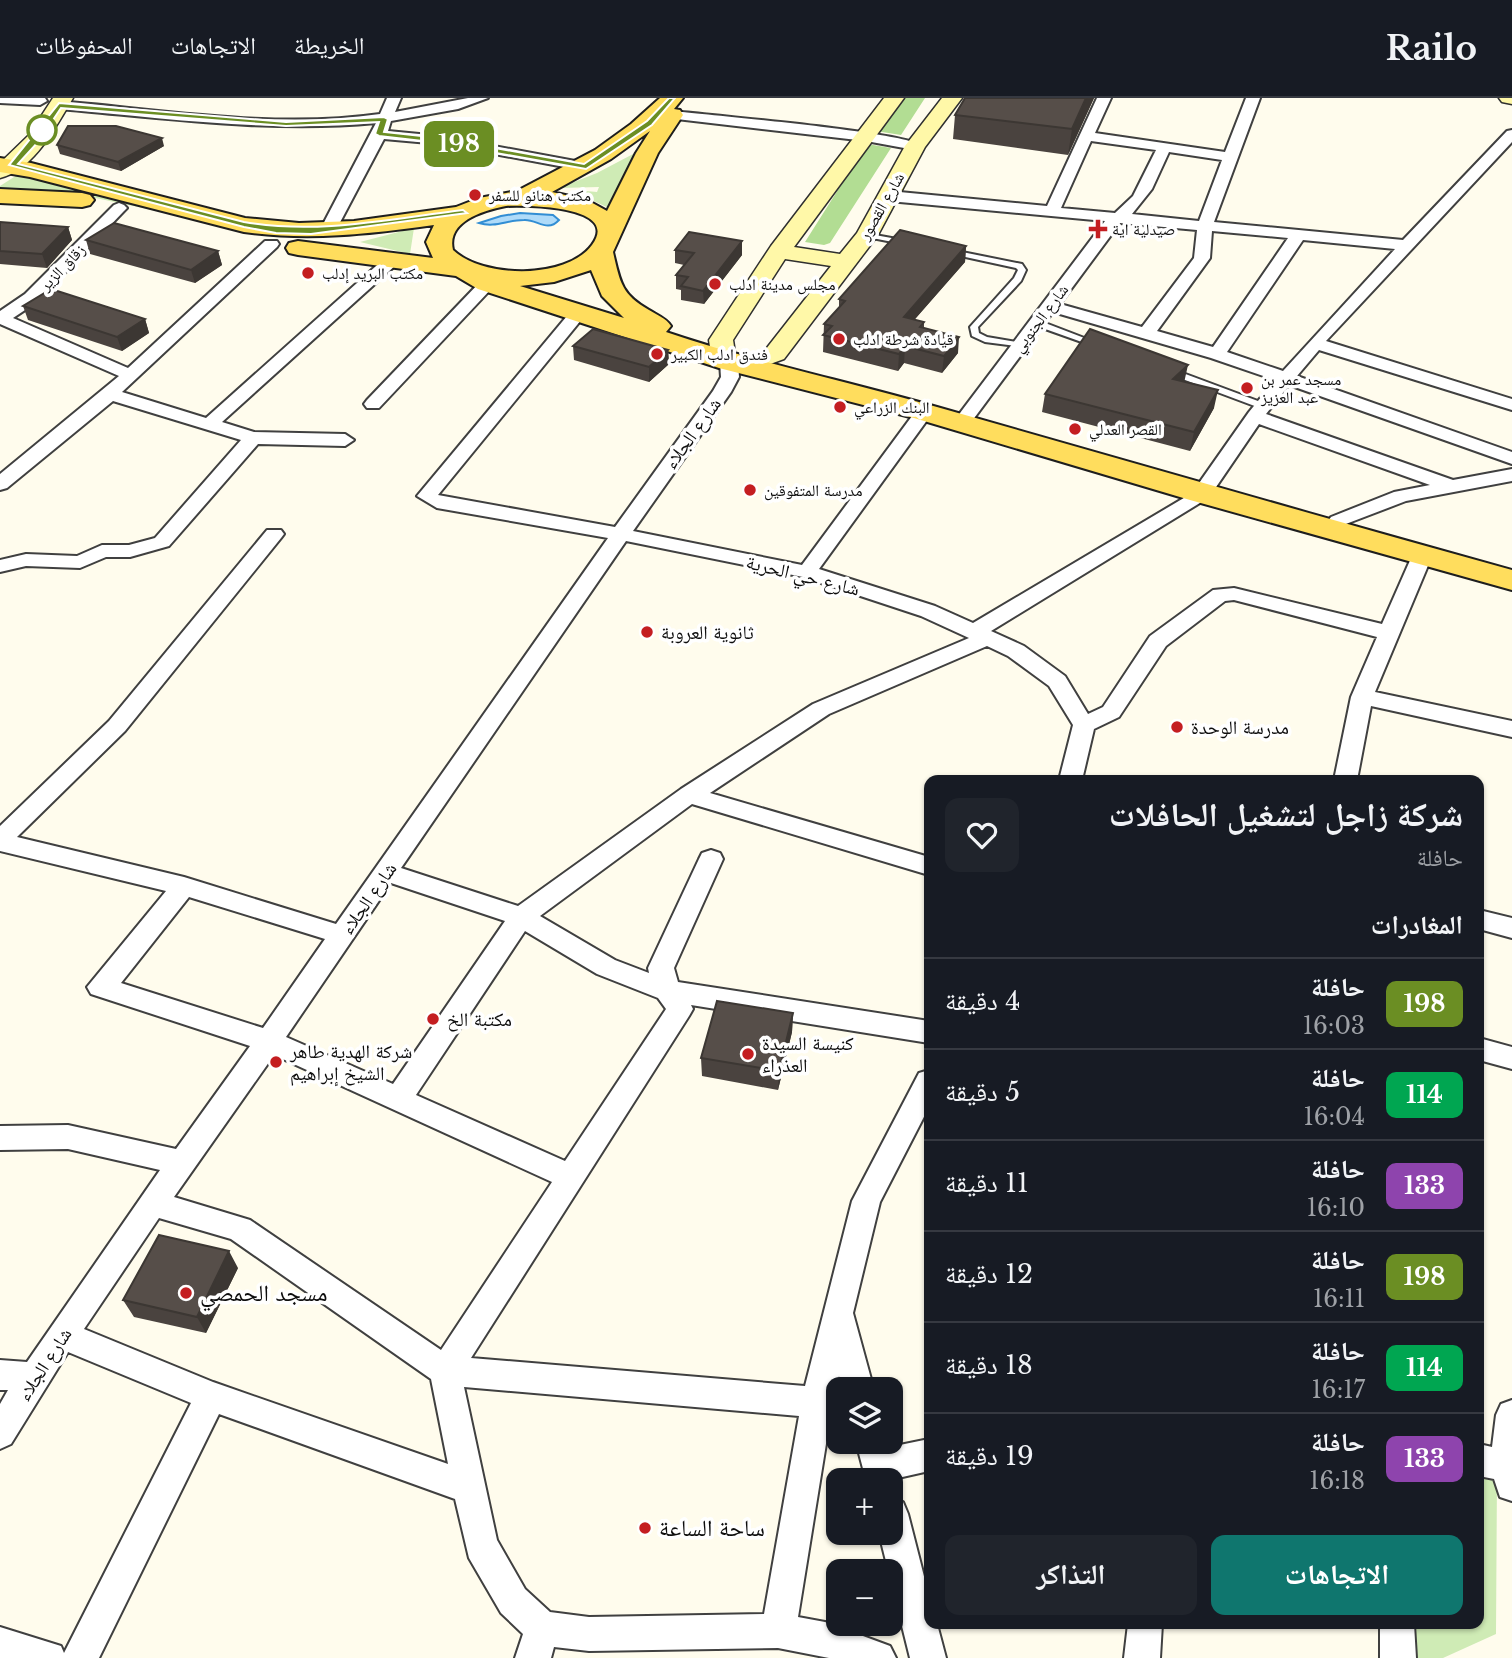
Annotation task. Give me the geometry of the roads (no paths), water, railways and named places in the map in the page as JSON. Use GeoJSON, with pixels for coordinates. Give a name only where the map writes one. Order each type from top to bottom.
{"type":"FeatureCollection","features":[{"type":"Feature","properties":{"kind":"main road"},"geometry":{"type":"LineString","coordinates":[[523,198],[586,167],[678,104]]}},
{"type":"Feature","properties":{"kind":"main road"},"geometry":{"type":"LineString","coordinates":[[0,196],[74,198],[271,244],[475,275],[514,279],[541,277],[567,271],[588,262],[605,241],[647,153],[678,104]]}},
{"type":"Feature","properties":{"kind":"main road"},"geometry":{"type":"LineString","coordinates":[[3,163],[244,225],[276,230],[328,230],[463,213],[501,200],[523,198],[548,198],[590,209],[603,219],[603,279],[620,302],[661,327],[738,361],[966,417],[1422,556],[1512,580]]}},
{"type":"Feature","properties":{"kind":"main road"},"geometry":{"type":"LineString","coordinates":[[463,213],[447,223],[440,236],[439,248],[448,260],[475,275],[578,314],[1204,490],[1512,568]]}},
{"type":"Feature","properties":{"kind":"street"},"geometry":{"type":"LineString","coordinates":[[328,230],[394,98]]}},
{"type":"Feature","properties":{"kind":"street"},"geometry":{"type":"LineString","coordinates":[[440,141],[462,111],[481,98]]}},
{"type":"Feature","properties":{"kind":"street"},"geometry":{"type":"LineString","coordinates":[[738,361],[721,340],[779,251],[894,98]]}},
{"type":"Feature","properties":{"kind":"street","name":"شارع القصور"},"geometry":{"type":"LineString","coordinates":[[738,361],[775,354],[867,235],[915,146],[952,98]]}},
{"type":"Feature","properties":{"kind":"street"},"geometry":{"type":"LineString","coordinates":[[1052,211],[1104,98]]}},
{"type":"Feature","properties":{"kind":"street"},"geometry":{"type":"LineString","coordinates":[[1147,333],[1202,258],[1205,226],[1252,98]]}},
{"type":"Feature","properties":{"kind":"street"},"geometry":{"type":"LineString","coordinates":[[0,99],[216,112],[286,124],[382,126],[462,111]]}},
{"type":"Feature","properties":{"kind":"street"},"geometry":{"type":"LineString","coordinates":[[3,163],[36,139],[51,100]]}},
{"type":"Feature","properties":{"kind":"street"},"geometry":{"type":"LineString","coordinates":[[678,104],[915,146]]}},
{"type":"Feature","properties":{"kind":"street"},"geometry":{"type":"LineString","coordinates":[[382,126],[440,141],[586,167]]}},
{"type":"Feature","properties":{"kind":"street"},"geometry":{"type":"LineString","coordinates":[[398,1099],[521,917],[689,794],[821,709],[980,635],[1204,490],[1259,411],[1315,343],[1512,134]]}},
{"type":"Feature","properties":{"kind":"street"},"geometry":{"type":"LineString","coordinates":[[1087,136],[1230,157]]}},
{"type":"Feature","properties":{"kind":"street","name":"شارع الجنوبي"},"geometry":{"type":"LineString","coordinates":[[966,417],[1115,219],[1128,213],[1137,202],[1164,148]]}},
{"type":"Feature","properties":{"kind":"street"},"geometry":{"type":"LineString","coordinates":[[889,195],[1115,219],[1407,245]]}},
{"type":"Feature","properties":{"kind":"street","name":"زقاق الزير"},"geometry":{"type":"LineString","coordinates":[[0,319],[31,298],[119,208]]}},
{"type":"Feature","properties":{"kind":"street"},"geometry":{"type":"LineString","coordinates":[[1217,354],[1298,234]]}},
{"type":"Feature","properties":{"kind":"street"},"geometry":{"type":"LineString","coordinates":[[0,484],[110,394],[271,244]]}},
{"type":"Feature","properties":{"kind":"street"},"geometry":{"type":"LineString","coordinates":[[779,251],[845,262]]}},
{"type":"Feature","properties":{"kind":"street"},"geometry":{"type":"LineString","coordinates":[[208,425],[391,261]]}},
{"type":"Feature","properties":{"kind":"street"},"geometry":{"type":"LineString","coordinates":[[373,404],[475,275]]}},
{"type":"Feature","properties":{"kind":"street"},"geometry":{"type":"LineString","coordinates":[[1049,306],[1217,354],[1512,458]]}},
{"type":"Feature","properties":{"kind":"street","name":"شارع حي الحرية"},"geometry":{"type":"LineString","coordinates":[[578,314],[426,496],[437,502],[620,534],[807,572],[928,611],[1016,651],[1057,681],[1084,725]]}},
{"type":"Feature","properties":{"kind":"street"},"geometry":{"type":"LineString","coordinates":[[0,319],[130,375]]}},
{"type":"Feature","properties":{"kind":"street"},"geometry":{"type":"LineString","coordinates":[[1315,343],[1512,405]]}},
{"type":"Feature","properties":{"kind":"street","name":"شارع الجلاء"},"geometry":{"type":"LineString","coordinates":[[0,1433],[34,1377],[152,1203],[269,1041],[620,534],[722,392],[738,361]]}},
{"type":"Feature","properties":{"kind":"street"},"geometry":{"type":"LineString","coordinates":[[110,394],[253,438],[345,440]]}},
{"type":"Feature","properties":{"kind":"street"},"geometry":{"type":"LineString","coordinates":[[1259,411],[1451,486]]}},
{"type":"Feature","properties":{"kind":"street"},"geometry":{"type":"LineString","coordinates":[[807,572],[924,412]]}},
{"type":"Feature","properties":{"kind":"street"},"geometry":{"type":"LineString","coordinates":[[0,566],[26,560],[80,562],[102,551],[131,551],[162,542],[253,438]]}},
{"type":"Feature","properties":{"kind":"street"},"geometry":{"type":"LineString","coordinates":[[1338,522],[1401,496],[1512,475]]}},
{"type":"Feature","properties":{"kind":"street"},"geometry":{"type":"LineString","coordinates":[[0,841],[117,726],[274,534]]}},
{"type":"Feature","properties":{"kind":"street"},"geometry":{"type":"LineString","coordinates":[[1346,775],[1362,697],[1422,556]]}},
{"type":"Feature","properties":{"kind":"street"},"geometry":{"type":"LineString","coordinates":[[1072,775],[1084,725],[1111,712],[1158,641],[1220,595],[1234,594],[1390,633]]}},
{"type":"Feature","properties":{"kind":"street"},"geometry":{"type":"LineString","coordinates":[[1362,697],[1512,729]]}},
{"type":"Feature","properties":{"kind":"street"},"geometry":{"type":"LineString","coordinates":[[689,794],[924,864]]}},
{"type":"Feature","properties":{"kind":"street"},"geometry":{"type":"LineString","coordinates":[[0,841],[184,886],[342,935]]}},
{"type":"Feature","properties":{"kind":"street"},"geometry":{"type":"LineString","coordinates":[[710,859],[662,968],[667,990],[680,1009],[445,1371],[481,1546],[538,1643],[589,1634],[778,1631],[825,1639],[878,1658]]}},
{"type":"Feature","properties":{"kind":"street"},"geometry":{"type":"LineString","coordinates":[[386,872],[521,917],[606,967],[667,990],[924,1031]]}},
{"type":"Feature","properties":{"kind":"street"},"geometry":{"type":"LineString","coordinates":[[184,886],[120,968],[100,988],[269,1041],[571,1177]]}},
{"type":"Feature","properties":{"kind":"street"},"geometry":{"type":"LineString","coordinates":[[1484,921],[1512,928]]}},
{"type":"Feature","properties":{"kind":"street"},"geometry":{"type":"LineString","coordinates":[[1484,1050],[1512,1058]]}},
{"type":"Feature","properties":{"kind":"street"},"geometry":{"type":"LineString","coordinates":[[830,1377],[838,1313],[866,1201],[924,1091]]}},
{"type":"Feature","properties":{"kind":"street"},"geometry":{"type":"LineString","coordinates":[[0,1138],[68,1137],[183,1163]]}},
{"type":"Feature","properties":{"kind":"street"},"geometry":{"type":"LineString","coordinates":[[152,1203],[240,1229],[445,1371],[826,1403]]}},
{"type":"Feature","properties":{"kind":"street"},"geometry":{"type":"LineString","coordinates":[[838,1313],[855,1377]]}},
{"type":"Feature","properties":{"kind":"street"},"geometry":{"type":"LineString","coordinates":[[63,1335],[211,1396],[469,1488]]}},
{"type":"Feature","properties":{"kind":"street"},"geometry":{"type":"LineString","coordinates":[[0,1375],[34,1377]]}},
{"type":"Feature","properties":{"kind":"street"},"geometry":{"type":"LineString","coordinates":[[80,1658],[211,1396]]}},
{"type":"Feature","properties":{"kind":"street"},"geometry":{"type":"LineString","coordinates":[[778,1631],[826,1408]]}},
{"type":"Feature","properties":{"kind":"street"},"geometry":{"type":"LineString","coordinates":[[1499,1470],[1512,1415]]}},
{"type":"Feature","properties":{"kind":"street"},"geometry":{"type":"LineString","coordinates":[[877,1463],[924,1456]]}},
{"type":"Feature","properties":{"kind":"street"},"geometry":{"type":"LineString","coordinates":[[899,1545],[928,1658]]}},
{"type":"Feature","properties":{"kind":"street"},"geometry":{"type":"LineString","coordinates":[[1142,1658],[1145,1629]]}},
{"type":"Feature","properties":{"kind":"street"},"geometry":{"type":"LineString","coordinates":[[1397,1629],[1398,1658]]}},
{"type":"Feature","properties":{"kind":"street"},"geometry":{"type":"LineString","coordinates":[[0,1645],[49,1658]]}},
{"type":"Feature","properties":{"kind":"lane"},"geometry":{"type":"LineString","coordinates":[[867,235],[920,246]]}},
{"type":"Feature","properties":{"kind":"lane"},"geometry":{"type":"LineString","coordinates":[[946,250],[1019,266],[1022,270],[1018,279],[974,327],[975,334],[985,339],[1020,345]]}},
{"type":"Feature","properties":{"kind":"lane"},"geometry":{"type":"LineString","coordinates":[[1037,323],[1100,346]]}},
{"type":"Feature","properties":{"kind":"lane"},"geometry":{"type":"LineString","coordinates":[[1163,369],[1259,411]]}},
{"type":"Feature","properties":{"kind":"water"},"geometry":{"type":"Polygon","coordinates":[[[520,213],[553,215],[559,220],[550,225],[529,220],[490,225],[479,223],[501,216],[520,213]]]}},
{"type":"Feature","properties":{"kind":"place","name":"مكتب هنانو للسفر"},"geometry":{"type":"Point","coordinates":[475,195]}},
{"type":"Feature","properties":{"kind":"place","name":"صيدلية اية"},"geometry":{"type":"Point","coordinates":[1098,229]}},
{"type":"Feature","properties":{"kind":"place","name":"مكتب البريد إدلب"},"geometry":{"type":"Point","coordinates":[308,273]}},
{"type":"Feature","properties":{"kind":"place","name":"مجلس مدينة ادلب"},"geometry":{"type":"Point","coordinates":[715,284]}},
{"type":"Feature","properties":{"kind":"place","name":"قيادة شرطة ادلب"},"geometry":{"type":"Point","coordinates":[839,339]}},
{"type":"Feature","properties":{"kind":"place","name":"فندق ادلب الكبير"},"geometry":{"type":"Point","coordinates":[657,354]}},
{"type":"Feature","properties":{"kind":"place","name":"مسجد عمر بن عبد العزيز"},"geometry":{"type":"Point","coordinates":[1247,388]}},
{"type":"Feature","properties":{"kind":"place","name":"البنك الزراعي"},"geometry":{"type":"Point","coordinates":[840,407]}},
{"type":"Feature","properties":{"kind":"place","name":"القصر العدلي"},"geometry":{"type":"Point","coordinates":[1075,429]}},
{"type":"Feature","properties":{"kind":"place","name":"مدرسة المتفوقين"},"geometry":{"type":"Point","coordinates":[750,490]}},
{"type":"Feature","properties":{"kind":"place","name":"ثانوية العروبة"},"geometry":{"type":"Point","coordinates":[647,632]}},
{"type":"Feature","properties":{"kind":"place","name":"مدرسة الوحدة"},"geometry":{"type":"Point","coordinates":[1177,727]}},
{"type":"Feature","properties":{"kind":"place","name":"مكتبة الخ"},"geometry":{"type":"Point","coordinates":[433,1019]}},
{"type":"Feature","properties":{"kind":"place","name":"كنيسة السيدة العذراء"},"geometry":{"type":"Point","coordinates":[748,1054]}},
{"type":"Feature","properties":{"kind":"place","name":"شركة الهدية طاهر الشيخ إبراهيم"},"geometry":{"type":"Point","coordinates":[276,1062]}},
{"type":"Feature","properties":{"kind":"place","name":"مسجد الحمصي"},"geometry":{"type":"Point","coordinates":[186,1293]}},
{"type":"Feature","properties":{"kind":"place","name":"ساحة الساعة"},"geometry":{"type":"Point","coordinates":[645,1528]}}]}
